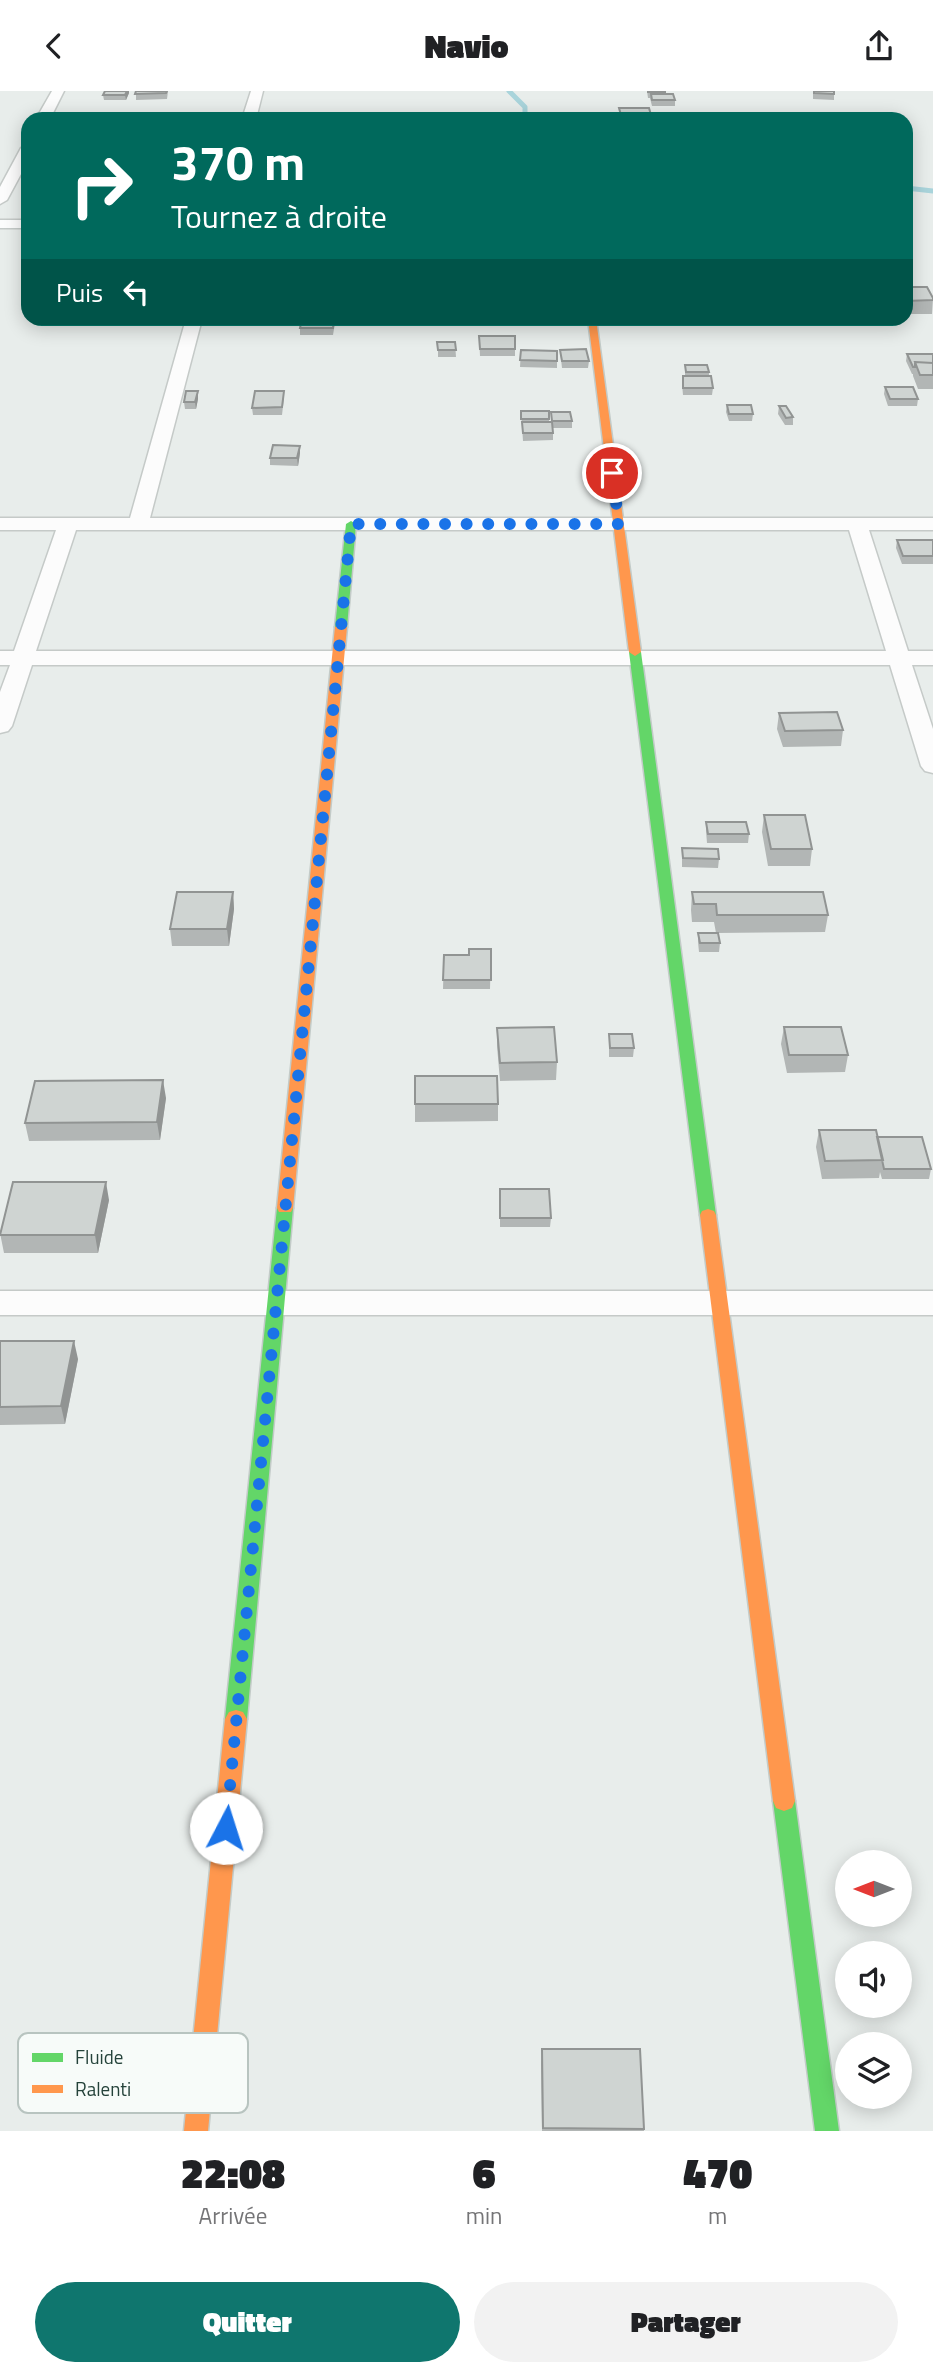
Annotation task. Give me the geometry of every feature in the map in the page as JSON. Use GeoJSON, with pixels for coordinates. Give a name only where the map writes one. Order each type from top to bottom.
{"type":"FeatureCollection","features":[{"type":"Feature","properties":{"kind":"street"},"geometry":{"type":"LineString","coordinates":[[47,112],[58,91]]}},
{"type":"Feature","properties":{"kind":"street"},"geometry":{"type":"LineString","coordinates":[[251,112],[257,91]]}},
{"type":"Feature","properties":{"kind":"street"},"geometry":{"type":"LineString","coordinates":[[0,200],[21,161]]}},
{"type":"Feature","properties":{"kind":"street"},"geometry":{"type":"LineString","coordinates":[[0,224],[21,224]]}},
{"type":"Feature","properties":{"kind":"street"},"geometry":{"type":"LineString","coordinates":[[138,524],[192,326]]}},
{"type":"Feature","properties":{"kind":"street"},"geometry":{"type":"LineString","coordinates":[[593,326],[827,2131]]}},
{"type":"Feature","properties":{"kind":"street"},"geometry":{"type":"LineString","coordinates":[[0,524],[933,524]]}},
{"type":"Feature","properties":{"kind":"street"},"geometry":{"type":"LineString","coordinates":[[0,726],[68,524]]}},
{"type":"Feature","properties":{"kind":"street"},"geometry":{"type":"LineString","coordinates":[[205,2033],[351,524]]}},
{"type":"Feature","properties":{"kind":"street"},"geometry":{"type":"LineString","coordinates":[[857,524],[933,766]]}},
{"type":"Feature","properties":{"kind":"street"},"geometry":{"type":"LineString","coordinates":[[0,658],[933,658]]}},
{"type":"Feature","properties":{"kind":"street"},"geometry":{"type":"LineString","coordinates":[[0,1303],[933,1303]]}},
{"type":"Feature","properties":{"kind":"street"},"geometry":{"type":"LineString","coordinates":[[196,2131],[198,2113]]}},
{"type":"Feature","properties":{"kind":"building"},"geometry":{"type":"Polygon","coordinates":[[[105,91],[127,91],[125,95],[103,95],[105,91]]]}},
{"type":"Feature","properties":{"kind":"building"},"geometry":{"type":"Polygon","coordinates":[[[136,91],[167,91],[135,94],[136,91]]]}},
{"type":"Feature","properties":{"kind":"building"},"geometry":{"type":"Polygon","coordinates":[[[834,91],[834,94],[814,93],[834,91]]]}},
{"type":"Feature","properties":{"kind":"building"},"geometry":{"type":"Polygon","coordinates":[[[651,94],[673,94],[675,100],[652,100],[651,94]]]}},
{"type":"Feature","properties":{"kind":"building"},"geometry":{"type":"Polygon","coordinates":[[[619,108],[649,108],[650,112],[620,112],[619,108]]]}},
{"type":"Feature","properties":{"kind":"building"},"geometry":{"type":"Polygon","coordinates":[[[913,287],[927,287],[933,300],[913,301],[913,287]]]}},
{"type":"Feature","properties":{"kind":"building"},"geometry":{"type":"Polygon","coordinates":[[[300,326],[333,326],[333,328],[300,326]]]}},
{"type":"Feature","properties":{"kind":"building"},"geometry":{"type":"Polygon","coordinates":[[[479,336],[515,336],[515,349],[480,349],[479,336]]]}},
{"type":"Feature","properties":{"kind":"building"},"geometry":{"type":"Polygon","coordinates":[[[437,342],[455,342],[456,350],[438,350],[437,342]]]}},
{"type":"Feature","properties":{"kind":"building"},"geometry":{"type":"Polygon","coordinates":[[[586,349],[589,361],[562,361],[560,350],[586,349]]]}},
{"type":"Feature","properties":{"kind":"building"},"geometry":{"type":"Polygon","coordinates":[[[521,350],[557,351],[557,361],[520,360],[521,350]]]}},
{"type":"Feature","properties":{"kind":"building"},"geometry":{"type":"Polygon","coordinates":[[[907,354],[933,354],[933,363],[915,362],[913,367],[907,354]]]}},
{"type":"Feature","properties":{"kind":"building"},"geometry":{"type":"Polygon","coordinates":[[[915,362],[933,363],[933,375],[920,375],[915,362]]]}},
{"type":"Feature","properties":{"kind":"building"},"geometry":{"type":"Polygon","coordinates":[[[685,365],[707,365],[709,372],[686,372],[685,365]]]}},
{"type":"Feature","properties":{"kind":"building"},"geometry":{"type":"Polygon","coordinates":[[[683,376],[711,376],[713,388],[683,388],[683,376]]]}},
{"type":"Feature","properties":{"kind":"building"},"geometry":{"type":"Polygon","coordinates":[[[885,387],[913,387],[918,399],[890,399],[885,387]]]}},
{"type":"Feature","properties":{"kind":"building"},"geometry":{"type":"Polygon","coordinates":[[[186,391],[198,391],[195,402],[184,402],[186,391]]]}},
{"type":"Feature","properties":{"kind":"building"},"geometry":{"type":"Polygon","coordinates":[[[255,391],[284,391],[282,407],[252,408],[255,391]]]}},
{"type":"Feature","properties":{"kind":"building"},"geometry":{"type":"Polygon","coordinates":[[[727,405],[751,405],[753,414],[729,414],[727,405]]]}},
{"type":"Feature","properties":{"kind":"building"},"geometry":{"type":"Polygon","coordinates":[[[779,406],[786,406],[793,417],[786,418],[779,406]]]}},
{"type":"Feature","properties":{"kind":"building"},"geometry":{"type":"Polygon","coordinates":[[[521,411],[549,411],[549,419],[521,419],[521,411]]]}},
{"type":"Feature","properties":{"kind":"building"},"geometry":{"type":"Polygon","coordinates":[[[551,412],[570,412],[572,421],[552,421],[551,412]]]}},
{"type":"Feature","properties":{"kind":"building"},"geometry":{"type":"Polygon","coordinates":[[[522,422],[552,422],[553,433],[523,433],[522,422]]]}},
{"type":"Feature","properties":{"kind":"building"},"geometry":{"type":"Polygon","coordinates":[[[273,445],[300,446],[297,458],[270,458],[273,445]]]}},
{"type":"Feature","properties":{"kind":"building"},"geometry":{"type":"Polygon","coordinates":[[[897,540],[933,540],[933,556],[903,556],[897,540]]]}},
{"type":"Feature","properties":{"kind":"building"},"geometry":{"type":"Polygon","coordinates":[[[837,712],[843,730],[785,731],[779,713],[837,712]]]}},
{"type":"Feature","properties":{"kind":"building"},"geometry":{"type":"Polygon","coordinates":[[[764,815],[805,815],[812,849],[771,849],[764,815]]]}},
{"type":"Feature","properties":{"kind":"building"},"geometry":{"type":"Polygon","coordinates":[[[706,822],[746,822],[749,834],[708,834],[706,822]]]}},
{"type":"Feature","properties":{"kind":"building"},"geometry":{"type":"Polygon","coordinates":[[[682,848],[718,849],[719,859],[683,858],[682,848]]]}},
{"type":"Feature","properties":{"kind":"building"},"geometry":{"type":"Polygon","coordinates":[[[177,892],[233,892],[227,929],[170,929],[177,892]]]}},
{"type":"Feature","properties":{"kind":"building"},"geometry":{"type":"Polygon","coordinates":[[[692,892],[823,892],[828,915],[717,915],[716,904],[694,904],[692,892]]]}},
{"type":"Feature","properties":{"kind":"building"},"geometry":{"type":"Polygon","coordinates":[[[698,933],[718,933],[720,943],[700,943],[698,933]]]}},
{"type":"Feature","properties":{"kind":"building"},"geometry":{"type":"Polygon","coordinates":[[[469,949],[491,949],[491,980],[443,980],[444,955],[469,955],[469,949]]]}},
{"type":"Feature","properties":{"kind":"building"},"geometry":{"type":"Polygon","coordinates":[[[554,1027],[557,1062],[500,1063],[497,1028],[554,1027]]]}},
{"type":"Feature","properties":{"kind":"building"},"geometry":{"type":"Polygon","coordinates":[[[784,1027],[841,1027],[848,1055],[789,1055],[784,1027]]]}},
{"type":"Feature","properties":{"kind":"building"},"geometry":{"type":"Polygon","coordinates":[[[609,1034],[632,1034],[634,1048],[610,1048],[609,1034]]]}},
{"type":"Feature","properties":{"kind":"building"},"geometry":{"type":"Polygon","coordinates":[[[415,1076],[497,1076],[498,1104],[415,1104],[415,1076]]]}},
{"type":"Feature","properties":{"kind":"building"},"geometry":{"type":"Polygon","coordinates":[[[163,1080],[157,1122],[25,1123],[35,1081],[163,1080]]]}},
{"type":"Feature","properties":{"kind":"building"},"geometry":{"type":"Polygon","coordinates":[[[819,1130],[876,1130],[883,1160],[825,1161],[819,1130]]]}},
{"type":"Feature","properties":{"kind":"building"},"geometry":{"type":"Polygon","coordinates":[[[877,1137],[922,1137],[931,1169],[884,1169],[877,1137]]]}},
{"type":"Feature","properties":{"kind":"building"},"geometry":{"type":"Polygon","coordinates":[[[13,1182],[106,1182],[95,1235],[0,1235],[13,1182]]]}},
{"type":"Feature","properties":{"kind":"building"},"geometry":{"type":"Polygon","coordinates":[[[500,1189],[549,1189],[551,1218],[500,1218],[500,1189]]]}},
{"type":"Feature","properties":{"kind":"building"},"geometry":{"type":"Polygon","coordinates":[[[0,1341],[74,1341],[61,1406],[0,1407],[0,1341]]]}},
{"type":"Feature","properties":{"kind":"building"},"geometry":{"type":"Polygon","coordinates":[[[542,2049],[640,2049],[644,2129],[543,2128],[542,2049]]]}},
{"type":"Feature","properties":{"kind":"waterway"},"geometry":{"type":"LineString","coordinates":[[509,91],[525,107],[525,112]]}},
{"type":"Feature","properties":{"kind":"waterway"},"geometry":{"type":"LineString","coordinates":[[913,189],[933,191]]}},
{"type":"Feature","properties":{"kind":"traffic: fast"},"geometry":{"type":"LineString","coordinates":[[341,627],[351,524]]}},
{"type":"Feature","properties":{"kind":"traffic: fast"},"geometry":{"type":"LineString","coordinates":[[635,652],[708,1215]]}},
{"type":"Feature","properties":{"kind":"traffic: fast"},"geometry":{"type":"LineString","coordinates":[[236,1719],[285,1208]]}},
{"type":"Feature","properties":{"kind":"traffic: fast"},"geometry":{"type":"LineString","coordinates":[[784,1801],[827,2131]]}},
{"type":"Feature","properties":{"kind":"traffic: slow"},"geometry":{"type":"LineString","coordinates":[[593,326],[635,652]]}},
{"type":"Feature","properties":{"kind":"traffic: slow"},"geometry":{"type":"LineString","coordinates":[[285,1208],[341,627]]}},
{"type":"Feature","properties":{"kind":"traffic: slow"},"geometry":{"type":"LineString","coordinates":[[708,1215],[784,1801]]}},
{"type":"Feature","properties":{"kind":"traffic: slow"},"geometry":{"type":"LineString","coordinates":[[206,2033],[236,1719]]}},
{"type":"Feature","properties":{"kind":"traffic: slow"},"geometry":{"type":"LineString","coordinates":[[196,2131],[198,2113]]}},
{"type":"Feature","properties":{"kind":"route"},"geometry":{"type":"LineString","coordinates":[[226,1828],[351,524],[619,524],[612,473]]}}]}
